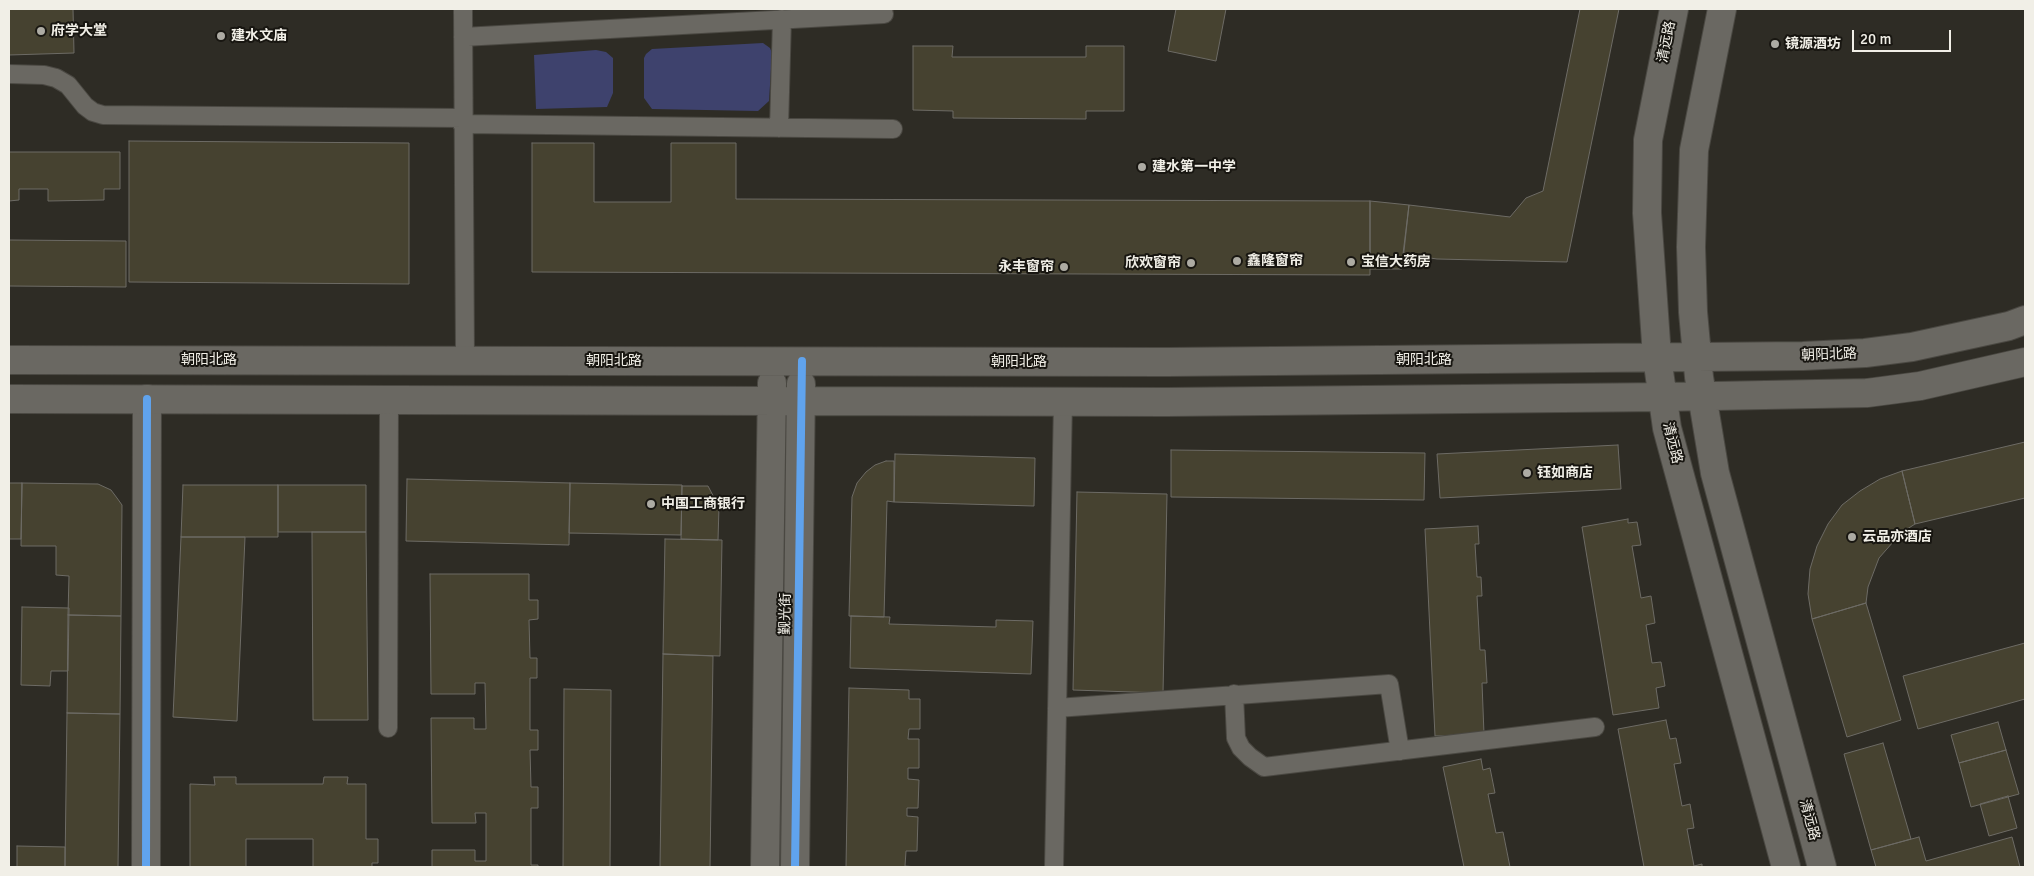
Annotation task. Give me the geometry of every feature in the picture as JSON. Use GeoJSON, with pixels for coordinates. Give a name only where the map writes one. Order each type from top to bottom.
{"type":"FeatureCollection","features":[{"type":"Feature","properties":{"kind":"main road","name":"清远路"},"geometry":{"type":"LineString","coordinates":[[1674,9],[1648,140],[1647,213],[1657,357],[1667,428],[1786,867]]}},
{"type":"Feature","properties":{"kind":"main road","name":"清远路"},"geometry":{"type":"LineString","coordinates":[[1722,9],[1694,150],[1691,247],[1693,312],[1697,357],[1714,473],[1822,867]]}},
{"type":"Feature","properties":{"kind":"main road","name":"朝阳北路"},"geometry":{"type":"LineString","coordinates":[[9,360],[1166,362],[1865,354],[1912,347],[2009,326],[2025,320]]}},
{"type":"Feature","properties":{"kind":"main road"},"geometry":{"type":"LineString","coordinates":[[376,360],[382,400]]}},
{"type":"Feature","properties":{"kind":"main road"},"geometry":{"type":"LineString","coordinates":[[464,400],[465,360]]}},
{"type":"Feature","properties":{"kind":"main road","name":"觐光街"},"geometry":{"type":"LineString","coordinates":[[765,867],[772,362]]}},
{"type":"Feature","properties":{"kind":"main road","name":"觐光街"},"geometry":{"type":"LineString","coordinates":[[795,867],[802,362]]}},
{"type":"Feature","properties":{"kind":"main road"},"geometry":{"type":"LineString","coordinates":[[9,399],[1063,401],[1497,400],[1663,397],[1868,393],[1920,386],[2025,362]]}},
{"type":"Feature","properties":{"kind":"main road"},"geometry":{"type":"LineString","coordinates":[[146,867],[148,399]]}},
{"type":"Feature","properties":{"kind":"lane"},"geometry":{"type":"LineString","coordinates":[[463,9],[462,121],[465,360]]}},
{"type":"Feature","properties":{"kind":"lane"},"geometry":{"type":"LineString","coordinates":[[463,37],[884,14]]}},
{"type":"Feature","properties":{"kind":"lane"},"geometry":{"type":"LineString","coordinates":[[779,128],[782,19]]}},
{"type":"Feature","properties":{"kind":"lane"},"geometry":{"type":"LineString","coordinates":[[9,74],[44,75],[56,78],[68,85],[85,106],[93,112],[103,115],[893,129]]}},
{"type":"Feature","properties":{"kind":"lane"},"geometry":{"type":"LineString","coordinates":[[382,400],[388,728]]}},
{"type":"Feature","properties":{"kind":"lane"},"geometry":{"type":"LineString","coordinates":[[1054,867],[1063,401]]}},
{"type":"Feature","properties":{"kind":"lane"},"geometry":{"type":"LineString","coordinates":[[1057,708],[1389,684],[1400,751]]}},
{"type":"Feature","properties":{"kind":"lane"},"geometry":{"type":"LineString","coordinates":[[1234,694],[1236,738],[1250,757],[1264,767],[1595,727]]}},
{"type":"Feature","properties":{"kind":"shaded area"},"geometry":{"type":"Polygon","coordinates":[[[763,43],[770,48],[772,53],[769,101],[758,111],[652,109],[644,98],[644,58],[652,49],[763,43]]]}},
{"type":"Feature","properties":{"kind":"shaded area"},"geometry":{"type":"Polygon","coordinates":[[[596,50],[606,52],[613,58],[613,93],[607,107],[536,109],[534,55],[596,50]]]}},
{"type":"Feature","properties":{"kind":"building","name":"府学大堂"},"geometry":{"type":"Polygon","coordinates":[[[9,9],[73,9],[74,53],[9,55],[9,9]]]}},
{"type":"Feature","properties":{"kind":"building"},"geometry":{"type":"Polygon","coordinates":[[[1176,9],[1226,9],[1216,61],[1168,51],[1176,9]]]}},
{"type":"Feature","properties":{"kind":"building"},"geometry":{"type":"Polygon","coordinates":[[[1580,9],[1619,9],[1567,262],[1437,259],[1403,254],[1409,205],[1510,217],[1526,198],[1543,191],[1580,9]]]}},
{"type":"Feature","properties":{"kind":"building"},"geometry":{"type":"Polygon","coordinates":[[[913,46],[953,46],[952,57],[1086,57],[1086,46],[1124,46],[1124,111],[1086,111],[1086,119],[953,118],[953,111],[913,110],[913,46]]]}},
{"type":"Feature","properties":{"kind":"building"},"geometry":{"type":"Polygon","coordinates":[[[129,141],[409,143],[409,284],[129,282],[129,141]]]}},
{"type":"Feature","properties":{"kind":"building"},"geometry":{"type":"Polygon","coordinates":[[[532,143],[594,143],[594,202],[671,202],[671,143],[736,143],[736,199],[1370,201],[1370,275],[532,272],[532,143]]]}},
{"type":"Feature","properties":{"kind":"building"},"geometry":{"type":"Polygon","coordinates":[[[9,152],[120,152],[120,189],[104,189],[104,200],[48,201],[48,189],[19,189],[19,200],[9,201],[9,152]]]}},
{"type":"Feature","properties":{"kind":"building"},"geometry":{"type":"Polygon","coordinates":[[[1370,201],[1409,205],[1402,269],[1370,269],[1370,201]]]}},
{"type":"Feature","properties":{"kind":"building"},"geometry":{"type":"Polygon","coordinates":[[[9,240],[126,241],[126,287],[9,286],[9,240]]]}},
{"type":"Feature","properties":{"kind":"building"},"geometry":{"type":"Polygon","coordinates":[[[2025,442],[2025,498],[1915,524],[1902,471],[2025,442]]]}},
{"type":"Feature","properties":{"kind":"building"},"geometry":{"type":"Polygon","coordinates":[[[1618,445],[1621,489],[1440,498],[1437,454],[1618,445]]]}},
{"type":"Feature","properties":{"kind":"building"},"geometry":{"type":"Polygon","coordinates":[[[1171,450],[1425,453],[1424,500],[1171,497],[1171,450]]]}},
{"type":"Feature","properties":{"kind":"building"},"geometry":{"type":"Polygon","coordinates":[[[895,454],[1035,458],[1034,506],[894,502],[895,454]]]}},
{"type":"Feature","properties":{"kind":"building"},"geometry":{"type":"Polygon","coordinates":[[[886,461],[894,461],[894,502],[887,501],[884,617],[849,616],[852,497],[857,483],[866,472],[875,465],[886,461]]]}},
{"type":"Feature","properties":{"kind":"building"},"geometry":{"type":"Polygon","coordinates":[[[1902,471],[1915,524],[1901,533],[1879,558],[1868,587],[1866,603],[1812,619],[1808,594],[1810,569],[1817,546],[1828,524],[1842,505],[1860,491],[1880,479],[1902,471]]]}},
{"type":"Feature","properties":{"kind":"building"},"geometry":{"type":"Polygon","coordinates":[[[407,479],[570,483],[569,545],[406,541],[407,479]]]}},
{"type":"Feature","properties":{"kind":"building"},"geometry":{"type":"Polygon","coordinates":[[[9,483],[22,483],[21,539],[9,539],[9,483]]]}},
{"type":"Feature","properties":{"kind":"building"},"geometry":{"type":"Polygon","coordinates":[[[22,483],[98,484],[111,490],[117,498],[122,505],[121,616],[68,615],[69,576],[56,575],[56,546],[21,546],[22,483]]]}},
{"type":"Feature","properties":{"kind":"building"},"geometry":{"type":"Polygon","coordinates":[[[570,483],[682,485],[681,535],[569,533],[570,483]]]}},
{"type":"Feature","properties":{"kind":"building"},"geometry":{"type":"Polygon","coordinates":[[[183,485],[278,485],[278,537],[181,537],[183,485]]]}},
{"type":"Feature","properties":{"kind":"building"},"geometry":{"type":"Polygon","coordinates":[[[278,485],[366,485],[366,532],[278,532],[278,485]]]}},
{"type":"Feature","properties":{"kind":"building"},"geometry":{"type":"Polygon","coordinates":[[[682,486],[708,486],[719,507],[718,540],[681,539],[682,486]]]}},
{"type":"Feature","properties":{"kind":"building"},"geometry":{"type":"Polygon","coordinates":[[[1077,492],[1167,494],[1163,693],[1073,690],[1077,492]]]}},
{"type":"Feature","properties":{"kind":"building"},"geometry":{"type":"Polygon","coordinates":[[[1628,519],[1628,523],[1637,522],[1641,545],[1632,546],[1641,598],[1651,596],[1655,623],[1646,625],[1652,663],[1661,662],[1665,686],[1656,688],[1659,708],[1613,715],[1582,527],[1628,519]]]}},
{"type":"Feature","properties":{"kind":"building"},"geometry":{"type":"Polygon","coordinates":[[[1478,526],[1479,544],[1475,544],[1477,577],[1481,577],[1482,596],[1477,596],[1480,650],[1485,650],[1487,683],[1482,683],[1484,734],[1435,736],[1425,529],[1478,526]]]}},
{"type":"Feature","properties":{"kind":"building"},"geometry":{"type":"Polygon","coordinates":[[[312,532],[366,532],[368,720],[313,720],[312,532]]]}},
{"type":"Feature","properties":{"kind":"building"},"geometry":{"type":"Polygon","coordinates":[[[181,537],[245,537],[237,721],[173,717],[181,537]]]}},
{"type":"Feature","properties":{"kind":"building"},"geometry":{"type":"Polygon","coordinates":[[[665,539],[722,540],[720,656],[663,654],[665,539]]]}},
{"type":"Feature","properties":{"kind":"building"},"geometry":{"type":"Polygon","coordinates":[[[430,574],[529,574],[529,600],[538,600],[538,619],[529,620],[530,658],[537,658],[537,678],[530,678],[530,730],[538,730],[538,750],[530,750],[531,787],[538,787],[538,808],[531,808],[531,865],[538,865],[538,867],[432,867],[432,850],[475,850],[475,861],[486,861],[486,813],[475,813],[476,823],[432,823],[431,718],[474,718],[474,729],[486,729],[485,683],[475,683],[475,694],[431,694],[430,574]]]}},
{"type":"Feature","properties":{"kind":"building"},"geometry":{"type":"Polygon","coordinates":[[[1866,603],[1901,720],[1847,737],[1812,619],[1866,603]]]}},
{"type":"Feature","properties":{"kind":"building"},"geometry":{"type":"Polygon","coordinates":[[[22,607],[69,608],[68,671],[51,671],[50,686],[21,685],[22,607]]]}},
{"type":"Feature","properties":{"kind":"building"},"geometry":{"type":"Polygon","coordinates":[[[68,615],[121,616],[120,714],[67,713],[68,615]]]}},
{"type":"Feature","properties":{"kind":"building"},"geometry":{"type":"Polygon","coordinates":[[[851,616],[890,617],[889,624],[996,627],[996,620],[1033,621],[1031,674],[850,668],[851,616]]]}},
{"type":"Feature","properties":{"kind":"building"},"geometry":{"type":"Polygon","coordinates":[[[2025,643],[2025,699],[1918,729],[1903,676],[2025,643]]]}},
{"type":"Feature","properties":{"kind":"building"},"geometry":{"type":"Polygon","coordinates":[[[663,654],[713,656],[710,867],[660,867],[663,654]]]}},
{"type":"Feature","properties":{"kind":"building"},"geometry":{"type":"Polygon","coordinates":[[[849,688],[909,690],[909,699],[920,699],[920,729],[909,729],[908,739],[919,739],[919,768],[908,768],[908,779],[919,780],[918,808],[907,808],[907,816],[918,817],[917,851],[906,851],[905,866],[917,867],[846,867],[849,688]]]}},
{"type":"Feature","properties":{"kind":"building"},"geometry":{"type":"Polygon","coordinates":[[[564,689],[611,690],[610,867],[563,867],[564,689]]]}},
{"type":"Feature","properties":{"kind":"building"},"geometry":{"type":"Polygon","coordinates":[[[67,713],[120,714],[118,867],[65,867],[67,713]]]}},
{"type":"Feature","properties":{"kind":"building"},"geometry":{"type":"Polygon","coordinates":[[[1666,720],[1670,739],[1676,738],[1681,763],[1674,764],[1682,806],[1690,804],[1694,828],[1687,829],[1694,866],[1702,864],[1702,867],[1644,867],[1618,729],[1666,720]]]}},
{"type":"Feature","properties":{"kind":"building"},"geometry":{"type":"Polygon","coordinates":[[[1998,722],[2006,750],[1959,763],[1951,735],[1998,722]]]}},
{"type":"Feature","properties":{"kind":"building"},"geometry":{"type":"Polygon","coordinates":[[[1883,743],[1911,839],[1871,850],[1844,754],[1883,743]]]}},
{"type":"Feature","properties":{"kind":"building"},"geometry":{"type":"Polygon","coordinates":[[[2006,750],[2019,794],[1971,807],[1959,763],[2006,750]]]}},
{"type":"Feature","properties":{"kind":"building"},"geometry":{"type":"Polygon","coordinates":[[[1481,759],[1483,770],[1490,768],[1495,793],[1488,794],[1496,833],[1503,832],[1510,867],[1464,867],[1443,767],[1481,759]]]}},
{"type":"Feature","properties":{"kind":"building"},"geometry":{"type":"Polygon","coordinates":[[[214,777],[236,777],[236,784],[323,784],[324,777],[348,777],[347,784],[366,784],[366,839],[378,839],[378,863],[372,863],[372,867],[313,867],[313,839],[246,839],[246,867],[190,867],[190,784],[215,785],[214,777]]]}},
{"type":"Feature","properties":{"kind":"building"},"geometry":{"type":"Polygon","coordinates":[[[2008,796],[2017,828],[1989,836],[1980,804],[2008,796]]]}},
{"type":"Feature","properties":{"kind":"building"},"geometry":{"type":"Polygon","coordinates":[[[1919,837],[1926,861],[2012,837],[2020,867],[1876,867],[1871,850],[1919,837]]]}},
{"type":"Feature","properties":{"kind":"building"},"geometry":{"type":"Polygon","coordinates":[[[17,846],[65,847],[65,867],[17,867],[17,846]]]}},
{"type":"Feature","properties":{"kind":"cycle path"},"geometry":{"type":"LineString","coordinates":[[795,867],[802,361]]}},
{"type":"Feature","properties":{"kind":"cycle path"},"geometry":{"type":"LineString","coordinates":[[146,867],[147,399]]}},
{"type":"Feature","properties":{"kind":"place","name":"府学大堂"},"geometry":{"type":"Point","coordinates":[41,31]}},
{"type":"Feature","properties":{"kind":"place","name":"建水文庙"},"geometry":{"type":"Point","coordinates":[221,36]}},
{"type":"Feature","properties":{"kind":"place","name":"镜源酒坊"},"geometry":{"type":"Point","coordinates":[1775,44]}},
{"type":"Feature","properties":{"kind":"place","name":"建水第一中学"},"geometry":{"type":"Point","coordinates":[1142,167]}},
{"type":"Feature","properties":{"kind":"place","name":"鑫隆窗帘"},"geometry":{"type":"Point","coordinates":[1237,261]}},
{"type":"Feature","properties":{"kind":"place","name":"宝信大药房"},"geometry":{"type":"Point","coordinates":[1351,262]}},
{"type":"Feature","properties":{"kind":"place","name":"欣欢窗帘"},"geometry":{"type":"Point","coordinates":[1191,263]}},
{"type":"Feature","properties":{"kind":"place","name":"永丰窗帘"},"geometry":{"type":"Point","coordinates":[1064,267]}},
{"type":"Feature","properties":{"kind":"place","name":"钰如商店"},"geometry":{"type":"Point","coordinates":[1527,473]}},
{"type":"Feature","properties":{"kind":"place","name":"中国工商银行"},"geometry":{"type":"Point","coordinates":[651,504]}},
{"type":"Feature","properties":{"kind":"place","name":"云品亦酒店"},"geometry":{"type":"Point","coordinates":[1852,537]}}]}
